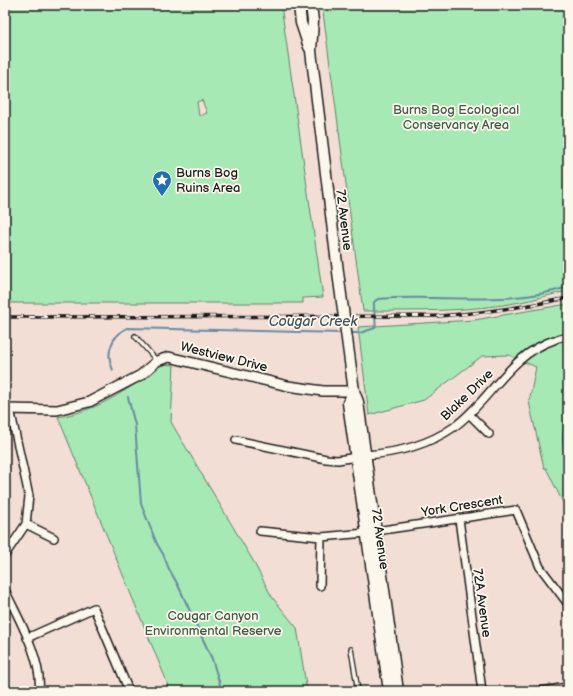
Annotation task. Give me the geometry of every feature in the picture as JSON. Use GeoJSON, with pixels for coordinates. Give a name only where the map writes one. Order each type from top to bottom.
{"type":"FeatureCollection","features":[{"type":"Feature","properties":{"kind":"main road","name":"72 Avenue"},"geometry":{"type":"LineString","coordinates":[[299,5],[301,23],[311,51]]}},
{"type":"Feature","properties":{"kind":"main road","name":"72 Avenue"},"geometry":{"type":"LineString","coordinates":[[311,5],[314,21],[311,51],[339,280],[354,391],[358,402],[361,456],[371,532],[388,691]]}},
{"type":"Feature","properties":{"kind":"main road","name":"72 Avenue"},"geometry":{"type":"LineString","coordinates":[[371,532],[398,691]]}},
{"type":"Feature","properties":{"kind":"street"},"geometry":{"type":"LineString","coordinates":[[554,340],[568,336]]}},
{"type":"Feature","properties":{"kind":"street","name":"Blake Drive"},"geometry":{"type":"LineString","coordinates":[[236,440],[326,459],[338,460],[419,445],[454,427],[515,363],[542,345],[554,340]]}},
{"type":"Feature","properties":{"kind":"street","name":"Westview Drive"},"geometry":{"type":"LineString","coordinates":[[157,361],[170,357],[288,386],[323,391],[354,391]]}},
{"type":"Feature","properties":{"kind":"street"},"geometry":{"type":"LineString","coordinates":[[5,555],[26,524],[30,496],[8,409],[58,410],[89,402],[141,375],[157,361]]}},
{"type":"Feature","properties":{"kind":"street"},"geometry":{"type":"LineString","coordinates":[[468,414],[489,434]]}},
{"type":"Feature","properties":{"kind":"street","name":"York Crescent"},"geometry":{"type":"LineString","coordinates":[[260,531],[321,537],[371,532],[516,510],[540,567],[568,604]]}},
{"type":"Feature","properties":{"kind":"street","name":"72A Avenue"},"geometry":{"type":"LineString","coordinates":[[459,519],[482,691]]}},
{"type":"Feature","properties":{"kind":"street"},"geometry":{"type":"LineString","coordinates":[[26,524],[54,538]]}},
{"type":"Feature","properties":{"kind":"street"},"geometry":{"type":"LineString","coordinates":[[320,586],[321,537]]}},
{"type":"Feature","properties":{"kind":"street"},"geometry":{"type":"LineString","coordinates":[[5,590],[28,638],[38,671],[39,691]]}},
{"type":"Feature","properties":{"kind":"street"},"geometry":{"type":"LineString","coordinates":[[28,638],[94,608],[129,691]]}},
{"type":"Feature","properties":{"kind":"street"},"geometry":{"type":"LineString","coordinates":[[541,691],[568,687]]}},
{"type":"Feature","properties":{"kind":"lane"},"geometry":{"type":"LineString","coordinates":[[135,336],[157,361]]}},
{"type":"Feature","properties":{"kind":"lane"},"geometry":{"type":"LineString","coordinates":[[351,649],[358,691]]}},
{"type":"Feature","properties":{"kind":"green space"},"geometry":{"type":"Polygon","coordinates":[[[5,5],[281,5],[323,297],[303,298],[303,303],[5,303],[5,5]],[[202,100],[197,102],[199,116],[207,113],[202,100]]]}},
{"type":"Feature","properties":{"kind":"green space","name":"Burns Bog Ecological Conservancy Area"},"geometry":{"type":"Polygon","coordinates":[[[322,5],[568,5],[568,291],[521,302],[482,308],[363,311],[322,5]]]}},
{"type":"Feature","properties":{"kind":"green space"},"geometry":{"type":"Polygon","coordinates":[[[568,304],[568,513],[546,468],[544,468],[529,402],[536,367],[509,355],[482,356],[424,400],[369,415],[358,327],[474,320],[568,304]]]}},
{"type":"Feature","properties":{"kind":"green space","name":"Cougar Canyon Environmental Reserve"},"geometry":{"type":"Polygon","coordinates":[[[160,364],[174,365],[171,422],[252,559],[272,597],[297,628],[307,691],[168,691],[167,682],[58,417],[89,409],[107,401],[135,384],[160,364]]]}},
{"type":"Feature","properties":{"kind":"waterway","name":"Cougar Creek"},"geometry":{"type":"LineString","coordinates":[[348,333],[360,333],[375,328],[376,322],[374,302],[378,299],[474,299],[521,297],[568,287]]}},
{"type":"Feature","properties":{"kind":"waterway","name":"Cougar Creek"},"geometry":{"type":"LineString","coordinates":[[113,370],[110,358],[111,346],[121,331],[127,328],[342,333]]}},
{"type":"Feature","properties":{"kind":"waterway","name":"Cougar Creek"},"geometry":{"type":"LineString","coordinates":[[128,397],[135,425],[141,504],[157,544],[178,585],[212,659],[222,691]]}},
{"type":"Feature","properties":{"kind":"waterway"},"geometry":{"type":"LineString","coordinates":[[568,408],[564,423],[563,438],[564,452],[568,467]]}},
{"type":"Feature","properties":{"kind":"railway"},"geometry":{"type":"LineString","coordinates":[[5,317],[439,316],[504,309],[568,298]]}},
{"type":"Feature","properties":{"kind":"place","name":"Burns Bog Ruins Area"},"geometry":{"type":"Point","coordinates":[162,197]}}]}
